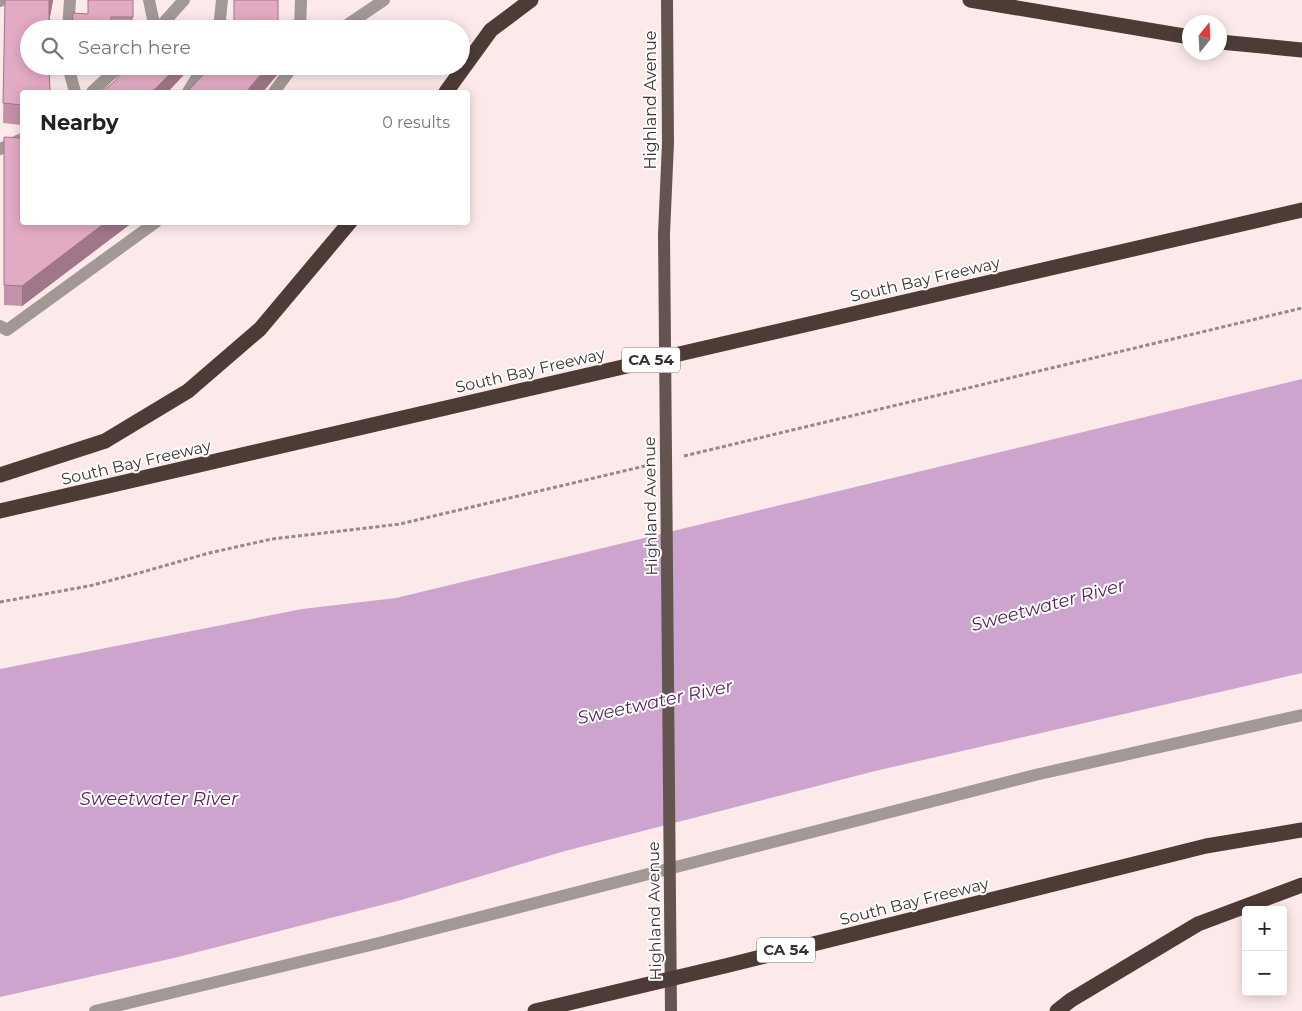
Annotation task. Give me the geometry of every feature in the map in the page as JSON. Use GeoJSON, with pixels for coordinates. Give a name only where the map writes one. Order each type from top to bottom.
{"type":"FeatureCollection","features":[{"type":"Feature","properties":{"kind":"highway"},"geometry":{"type":"LineString","coordinates":[[470,59],[491,30],[531,0]]}},
{"type":"Feature","properties":{"kind":"highway"},"geometry":{"type":"LineString","coordinates":[[970,0],[1182,36]]}},
{"type":"Feature","properties":{"kind":"highway"},"geometry":{"type":"LineString","coordinates":[[1227,43],[1302,50]]}},
{"type":"Feature","properties":{"kind":"highway"},"geometry":{"type":"LineString","coordinates":[[447,90],[458,75]]}},
{"type":"Feature","properties":{"kind":"highway","name":"South Bay Freeway"},"geometry":{"type":"LineString","coordinates":[[0,511],[1302,210]]}},
{"type":"Feature","properties":{"kind":"highway"},"geometry":{"type":"LineString","coordinates":[[0,475],[105,441],[188,391],[260,329],[347,225]]}},
{"type":"Feature","properties":{"kind":"highway","name":"South Bay Freeway"},"geometry":{"type":"LineString","coordinates":[[535,1011],[1206,846],[1302,830]]}},
{"type":"Feature","properties":{"kind":"highway"},"geometry":{"type":"LineString","coordinates":[[1057,1011],[1071,1000],[1198,924],[1302,884]]}},
{"type":"Feature","properties":{"kind":"main road","name":"Highland Avenue"},"geometry":{"type":"LineString","coordinates":[[667,0],[668,143],[664,234],[671,1011]]}},
{"type":"Feature","properties":{"kind":"lane"},"geometry":{"type":"LineString","coordinates":[[69,20],[70,0]]}},
{"type":"Feature","properties":{"kind":"lane"},"geometry":{"type":"LineString","coordinates":[[149,0],[155,20]]}},
{"type":"Feature","properties":{"kind":"lane"},"geometry":{"type":"LineString","coordinates":[[165,20],[184,0]]}},
{"type":"Feature","properties":{"kind":"lane"},"geometry":{"type":"LineString","coordinates":[[220,20],[222,0]]}},
{"type":"Feature","properties":{"kind":"lane"},"geometry":{"type":"LineString","coordinates":[[300,20],[301,0]]}},
{"type":"Feature","properties":{"kind":"lane"},"geometry":{"type":"LineString","coordinates":[[354,20],[384,0]]}},
{"type":"Feature","properties":{"kind":"lane"},"geometry":{"type":"LineString","coordinates":[[70,75],[74,90]]}},
{"type":"Feature","properties":{"kind":"lane"},"geometry":{"type":"LineString","coordinates":[[94,90],[110,75]]}},
{"type":"Feature","properties":{"kind":"lane"},"geometry":{"type":"LineString","coordinates":[[189,90],[198,75]]}},
{"type":"Feature","properties":{"kind":"lane"},"geometry":{"type":"LineString","coordinates":[[275,90],[286,75]]}},
{"type":"Feature","properties":{"kind":"lane"},"geometry":{"type":"LineString","coordinates":[[0,149],[20,140]]}},
{"type":"Feature","properties":{"kind":"lane"},"geometry":{"type":"LineString","coordinates":[[0,326],[7,330],[152,225]]}},
{"type":"Feature","properties":{"kind":"lane"},"geometry":{"type":"LineString","coordinates":[[95,1011],[389,941],[1035,776],[1302,715]]}},
{"type":"Feature","properties":{"kind":"water","name":"Sweetwater River"},"geometry":{"type":"Polygon","coordinates":[[[1302,379],[1302,673],[875,771],[565,851],[401,900],[174,958],[0,997],[0,669],[302,609],[396,598],[1302,379]]]}},
{"type":"Feature","properties":{"kind":"building"},"geometry":{"type":"Polygon","coordinates":[[[5,0],[49,0],[49,20],[20,20],[20,75],[49,75],[50,90],[20,90],[20,105],[3,103],[5,0]]]}},
{"type":"Feature","properties":{"kind":"building"},"geometry":{"type":"Polygon","coordinates":[[[88,0],[133,0],[133,17],[111,17],[111,20],[73,20],[73,13],[88,14],[88,0]]]}},
{"type":"Feature","properties":{"kind":"building"},"geometry":{"type":"Polygon","coordinates":[[[234,0],[278,0],[278,20],[234,20],[234,0]]]}},
{"type":"Feature","properties":{"kind":"building"},"geometry":{"type":"Polygon","coordinates":[[[120,75],[169,75],[154,90],[104,90],[120,75]]]}},
{"type":"Feature","properties":{"kind":"building"},"geometry":{"type":"Polygon","coordinates":[[[203,75],[260,75],[248,90],[189,90],[203,75]]]}},
{"type":"Feature","properties":{"kind":"building"},"geometry":{"type":"Polygon","coordinates":[[[4,137],[20,138],[20,225],[102,225],[22,286],[4,285],[4,137]]]}}]}
